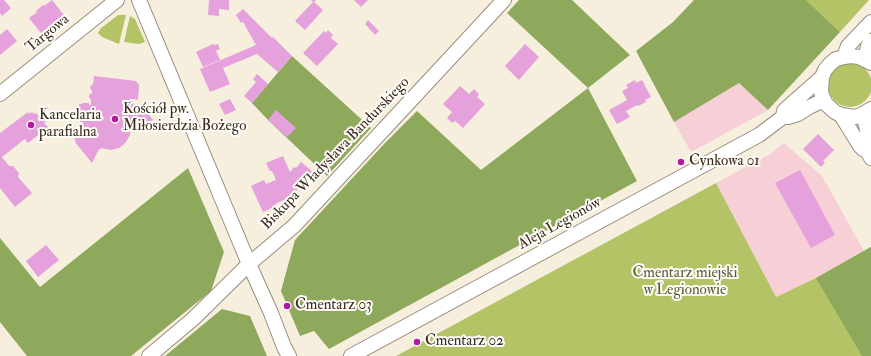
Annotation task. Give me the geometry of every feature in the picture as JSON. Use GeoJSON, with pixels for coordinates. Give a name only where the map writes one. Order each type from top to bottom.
{"type":"FeatureCollection","features":[{"type":"Feature","properties":{"kind":"street","name":"Targowa"},"geometry":{"type":"LineString","coordinates":[[0,94],[117,0]]}},
{"type":"Feature","properties":{"kind":"street"},"geometry":{"type":"LineString","coordinates":[[139,0],[289,356]]}},
{"type":"Feature","properties":{"kind":"street","name":"Biskupa Władysława Bandurskiego"},"geometry":{"type":"LineString","coordinates":[[149,356],[193,319],[249,264],[294,226],[504,0]]}},
{"type":"Feature","properties":{"kind":"street"},"geometry":{"type":"LineString","coordinates":[[871,22],[848,46],[844,57],[859,57],[868,61],[868,46],[871,41]]}},
{"type":"Feature","properties":{"kind":"street","name":"Aleja Legionów"},"geometry":{"type":"LineString","coordinates":[[351,356],[759,135],[783,116],[784,111],[787,108],[822,77],[830,64],[844,57]]}},
{"type":"Feature","properties":{"kind":"street"},"geometry":{"type":"LineString","coordinates":[[822,77],[821,90],[824,100],[835,112],[848,117],[868,111]]}},
{"type":"Feature","properties":{"kind":"street","name":"Aleja Legionów"},"geometry":{"type":"LineString","coordinates":[[783,116],[788,117],[798,114],[824,100]]}},
{"type":"Feature","properties":{"kind":"street"},"geometry":{"type":"LineString","coordinates":[[868,111],[865,121],[870,145],[869,154]]}},
{"type":"Feature","properties":{"kind":"street"},"geometry":{"type":"LineString","coordinates":[[841,115],[860,146],[869,154]]}},
{"type":"Feature","properties":{"kind":"shaded area"},"geometry":{"type":"Polygon","coordinates":[[[739,83],[768,110],[691,152],[674,122],[739,83]]]}},
{"type":"Feature","properties":{"kind":"shaded area"},"geometry":{"type":"Polygon","coordinates":[[[784,143],[822,176],[864,251],[816,278],[776,297],[716,183],[770,154],[784,143]]]}},
{"type":"Feature","properties":{"kind":"green space"},"geometry":{"type":"Polygon","coordinates":[[[519,0],[572,0],[630,55],[588,88],[507,13],[519,0]]]}},
{"type":"Feature","properties":{"kind":"green space"},"geometry":{"type":"Polygon","coordinates":[[[694,0],[806,0],[840,32],[768,110],[739,83],[674,122],[636,51],[673,22],[694,0]]]}},
{"type":"Feature","properties":{"kind":"green space"},"geometry":{"type":"Polygon","coordinates":[[[806,0],[869,0],[840,32],[806,0]]]}},
{"type":"Feature","properties":{"kind":"green space"},"geometry":{"type":"Polygon","coordinates":[[[118,15],[126,15],[119,44],[102,37],[98,33],[100,29],[118,15]]]}},
{"type":"Feature","properties":{"kind":"green space"},"geometry":{"type":"Polygon","coordinates":[[[130,16],[135,19],[145,42],[139,44],[124,42],[130,16]]]}},
{"type":"Feature","properties":{"kind":"green space"},"geometry":{"type":"Polygon","coordinates":[[[292,56],[371,128],[327,176],[252,103],[292,56]]]}},
{"type":"Feature","properties":{"kind":"green space"},"geometry":{"type":"Polygon","coordinates":[[[850,63],[862,67],[868,73],[872,85],[868,97],[862,103],[850,107],[838,103],[832,97],[828,85],[832,73],[838,67],[850,63]]]}},
{"type":"Feature","properties":{"kind":"green space"},"geometry":{"type":"Polygon","coordinates":[[[588,88],[637,181],[329,349],[314,331],[300,336],[281,291],[295,240],[385,143],[417,111],[481,170],[588,88]]]}},
{"type":"Feature","properties":{"kind":"green space"},"geometry":{"type":"Polygon","coordinates":[[[188,168],[224,252],[211,291],[131,356],[27,356],[0,322],[0,238],[40,287],[188,168]]]}},
{"type":"Feature","properties":{"kind":"green space","name":"Cmentarz miejski w Legionowie"},"geometry":{"type":"Polygon","coordinates":[[[716,183],[776,297],[816,278],[871,247],[871,356],[396,356],[716,183]]]}},
{"type":"Feature","properties":{"kind":"green space"},"geometry":{"type":"Polygon","coordinates":[[[871,247],[871,356],[862,356],[816,278],[871,247]]]}},
{"type":"Feature","properties":{"kind":"green space"},"geometry":{"type":"Polygon","coordinates":[[[222,309],[250,316],[267,356],[165,356],[222,309]]]}},
{"type":"Feature","properties":{"kind":"building"},"geometry":{"type":"Polygon","coordinates":[[[0,0],[4,0],[11,8],[2,16],[0,13],[0,0]]]}},
{"type":"Feature","properties":{"kind":"building"},"geometry":{"type":"Polygon","coordinates":[[[52,0],[64,15],[41,33],[29,18],[43,5],[44,6],[52,0]]]}},
{"type":"Feature","properties":{"kind":"building"},"geometry":{"type":"Polygon","coordinates":[[[209,0],[229,0],[229,10],[219,9],[219,16],[208,15],[209,0]]]}},
{"type":"Feature","properties":{"kind":"building"},"geometry":{"type":"Polygon","coordinates":[[[311,0],[316,0],[314,2],[323,10],[305,30],[295,21],[313,2],[311,0]]]}},
{"type":"Feature","properties":{"kind":"building"},"geometry":{"type":"Polygon","coordinates":[[[354,0],[368,0],[361,7],[354,0]]]}},
{"type":"Feature","properties":{"kind":"building"},"geometry":{"type":"Polygon","coordinates":[[[243,9],[292,56],[278,72],[257,54],[223,68],[230,84],[210,92],[200,69],[256,45],[243,22],[241,23],[236,15],[243,9]]]}},
{"type":"Feature","properties":{"kind":"building"},"geometry":{"type":"Polygon","coordinates":[[[368,20],[379,31],[375,35],[365,24],[368,20]]]}},
{"type":"Feature","properties":{"kind":"building"},"geometry":{"type":"Polygon","coordinates":[[[7,29],[17,41],[0,55],[0,35],[7,29]]]}},
{"type":"Feature","properties":{"kind":"building"},"geometry":{"type":"Polygon","coordinates":[[[328,30],[333,35],[331,38],[338,44],[317,66],[303,53],[324,31],[326,33],[328,30]]]}},
{"type":"Feature","properties":{"kind":"building"},"geometry":{"type":"Polygon","coordinates":[[[213,44],[218,44],[220,49],[216,51],[220,60],[203,67],[196,52],[213,44]]]}},
{"type":"Feature","properties":{"kind":"building"},"geometry":{"type":"Polygon","coordinates":[[[525,44],[539,57],[519,80],[505,66],[525,44]]]}},
{"type":"Feature","properties":{"kind":"building"},"geometry":{"type":"Polygon","coordinates":[[[257,74],[268,84],[252,103],[244,96],[256,82],[253,79],[257,74]]]}},
{"type":"Feature","properties":{"kind":"building","name":"Kościół pw. Miłosierdzia Bożego"},"geometry":{"type":"Polygon","coordinates":[[[94,76],[136,81],[139,85],[138,100],[134,99],[133,112],[136,112],[136,110],[140,111],[143,108],[146,111],[151,112],[150,116],[153,120],[149,122],[149,126],[145,126],[141,129],[139,125],[134,125],[135,123],[132,123],[130,135],[123,145],[119,148],[111,150],[99,149],[92,163],[75,142],[75,138],[73,136],[83,127],[83,122],[77,120],[78,118],[75,118],[76,106],[79,106],[79,104],[82,103],[89,103],[89,105],[91,105],[89,95],[92,93],[90,87],[93,84],[94,76]]]}},
{"type":"Feature","properties":{"kind":"building"},"geometry":{"type":"Polygon","coordinates":[[[635,80],[636,83],[642,80],[651,97],[645,100],[646,102],[626,111],[630,117],[617,124],[609,110],[627,100],[622,91],[628,88],[626,85],[635,80]]]}},
{"type":"Feature","properties":{"kind":"building"},"geometry":{"type":"Polygon","coordinates":[[[460,86],[469,94],[474,89],[479,94],[477,97],[485,104],[463,128],[455,121],[452,123],[447,118],[452,112],[443,104],[460,86]]]}},
{"type":"Feature","properties":{"kind":"building"},"geometry":{"type":"Polygon","coordinates":[[[230,99],[236,110],[225,115],[219,104],[230,99]]]}},
{"type":"Feature","properties":{"kind":"building"},"geometry":{"type":"Polygon","coordinates":[[[276,110],[296,128],[287,137],[268,120],[276,110]]]}},
{"type":"Feature","properties":{"kind":"building"},"geometry":{"type":"Polygon","coordinates":[[[28,112],[29,114],[32,112],[34,114],[36,113],[40,118],[42,117],[46,121],[44,123],[48,127],[28,143],[25,139],[2,157],[9,166],[13,166],[19,173],[18,177],[32,193],[15,207],[0,188],[0,133],[28,112]]]}},
{"type":"Feature","properties":{"kind":"building"},"geometry":{"type":"Polygon","coordinates":[[[818,134],[834,150],[823,161],[825,163],[821,167],[803,149],[818,134]]]}},
{"type":"Feature","properties":{"kind":"building"},"geometry":{"type":"Polygon","coordinates":[[[283,156],[290,172],[301,162],[313,172],[296,191],[294,190],[286,199],[263,212],[251,186],[264,180],[266,184],[276,180],[266,163],[283,156]]]}},
{"type":"Feature","properties":{"kind":"building"},"geometry":{"type":"Polygon","coordinates":[[[800,170],[835,235],[811,248],[775,183],[800,170]]]}},
{"type":"Feature","properties":{"kind":"building"},"geometry":{"type":"Polygon","coordinates":[[[46,245],[59,260],[38,277],[26,261],[46,245]]]}},
{"type":"Feature","properties":{"kind":"place","name":"Kościół pw. Miłosierdzia Bożego"},"geometry":{"type":"Point","coordinates":[115,119]}},
{"type":"Feature","properties":{"kind":"place","name":"Kancelaria parafialna"},"geometry":{"type":"Point","coordinates":[31,125]}},
{"type":"Feature","properties":{"kind":"place","name":"Cynkowa 01"},"geometry":{"type":"Point","coordinates":[681,162]}},
{"type":"Feature","properties":{"kind":"place","name":"Cmentarz 03"},"geometry":{"type":"Point","coordinates":[287,306]}},
{"type":"Feature","properties":{"kind":"place","name":"Cmentarz 02"},"geometry":{"type":"Point","coordinates":[417,342]}}]}
